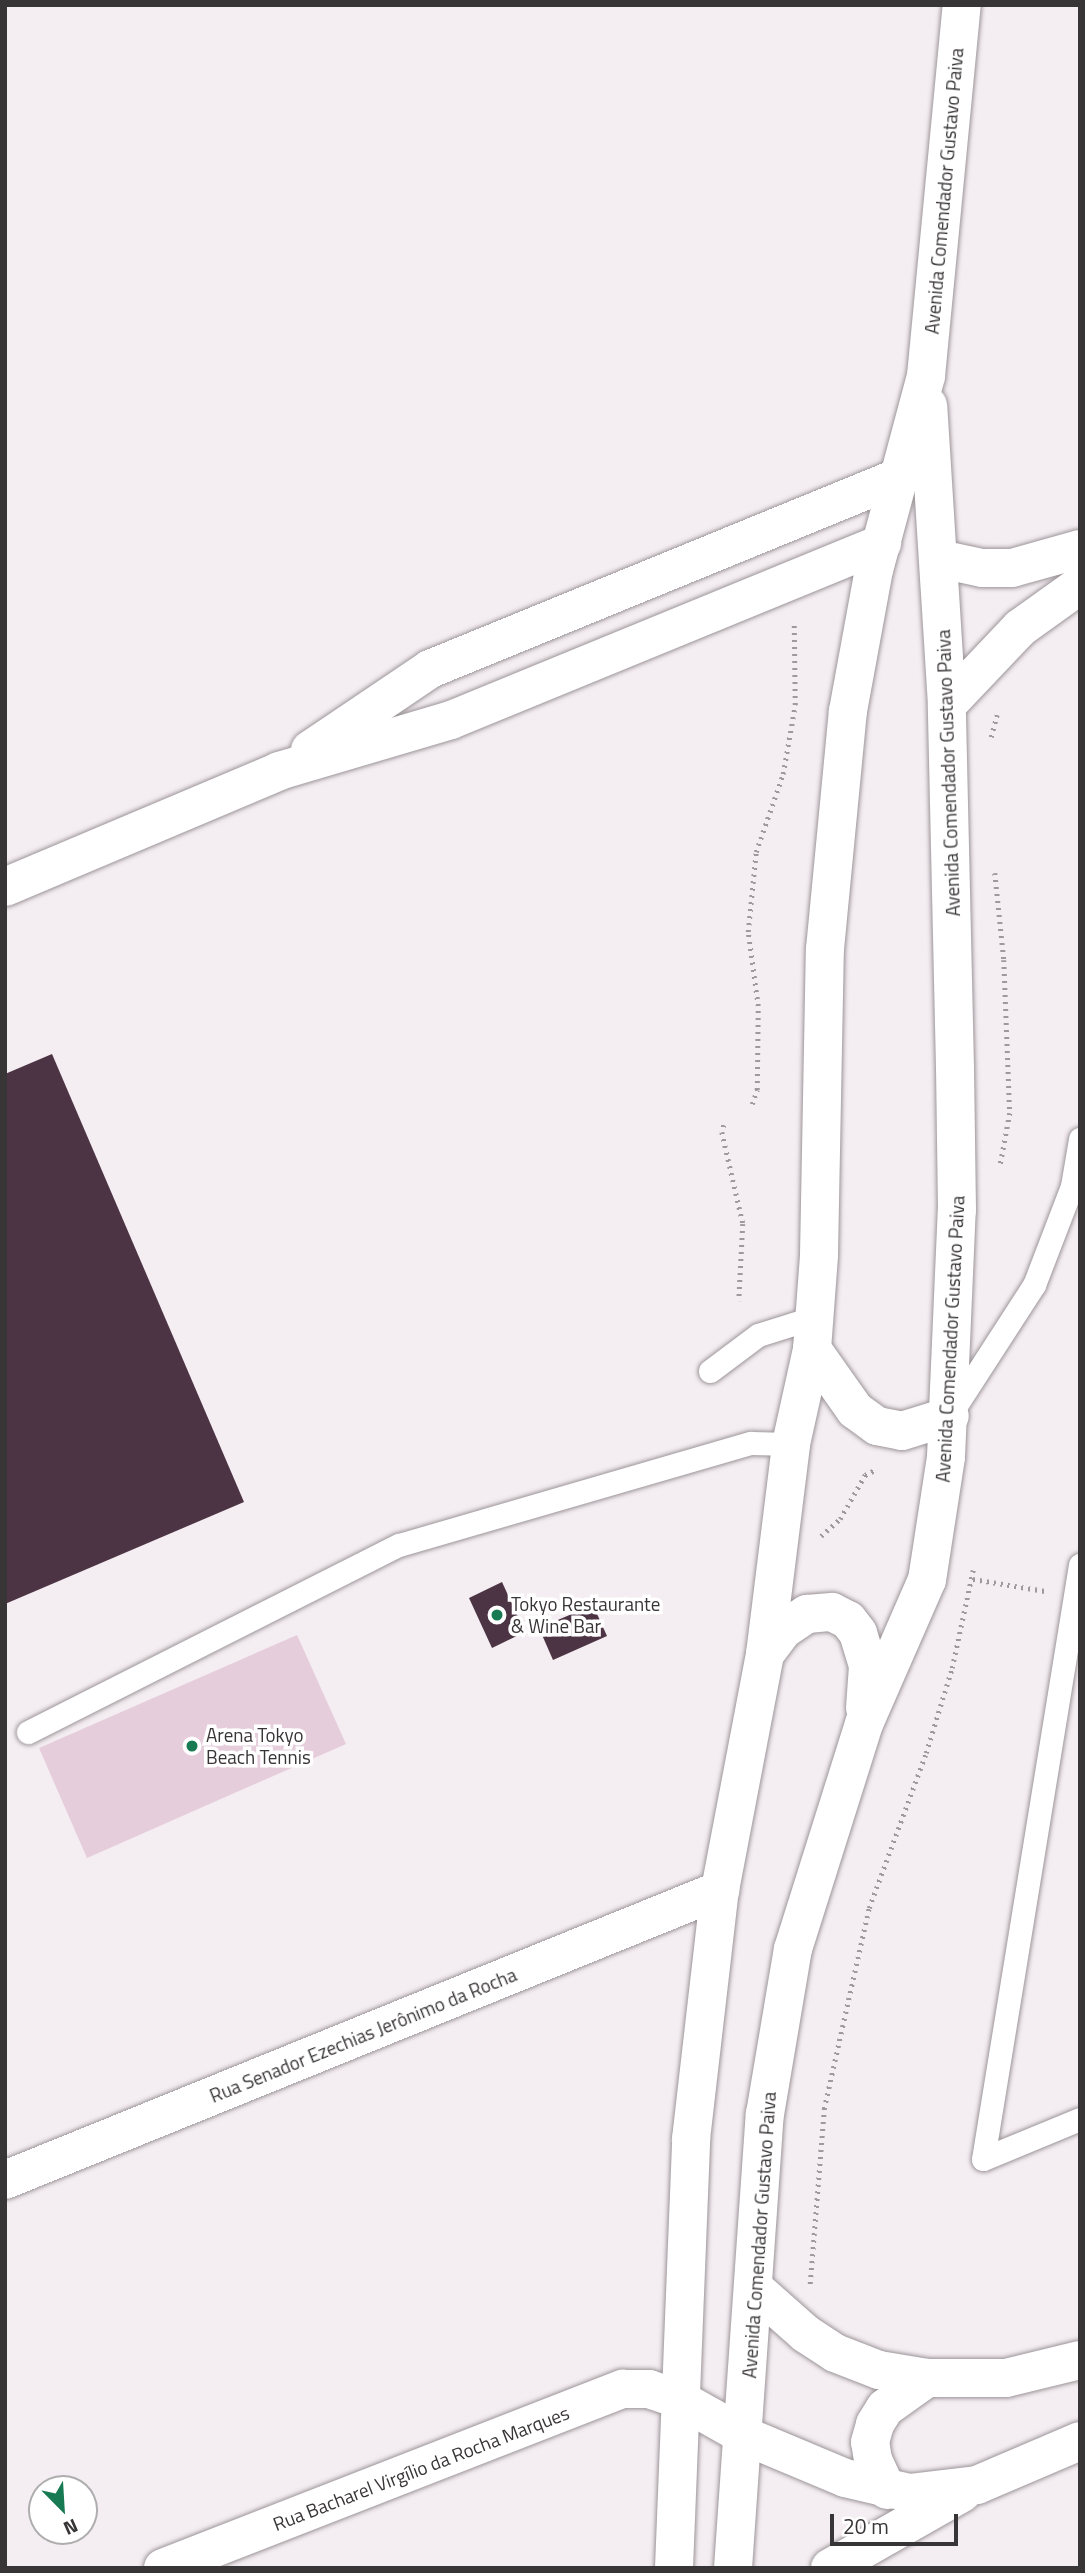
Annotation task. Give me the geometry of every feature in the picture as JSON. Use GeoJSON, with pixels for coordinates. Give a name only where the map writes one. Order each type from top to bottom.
{"type":"FeatureCollection","features":[{"type":"Feature","properties":{"kind":"main road","name":"Avenida Comendador Gustavo Paiva"},"geometry":{"type":"LineString","coordinates":[[674,2568],[691,2139],[720,1890],[765,1654],[791,1444],[813,1333],[825,949],[848,711],[882,543],[926,376],[962,5]]}},
{"type":"Feature","properties":{"kind":"main road","name":"Avenida Comendador Gustavo Paiva"},"geometry":{"type":"LineString","coordinates":[[733,2568],[745,2436],[765,2114],[793,1949],[864,1724],[927,1580],[939,1526],[950,1416],[957,1210],[947,705],[940,559],[926,376]]}},
{"type":"Feature","properties":{"kind":"main road"},"geometry":{"type":"LineString","coordinates":[[279,771],[430,669],[899,477]]}},
{"type":"Feature","properties":{"kind":"main road"},"geometry":{"type":"LineString","coordinates":[[5,887],[279,771],[451,720],[882,543]]}},
{"type":"Feature","properties":{"kind":"main road"},"geometry":{"type":"LineString","coordinates":[[940,559],[982,568],[1012,568],[1080,549]]}},
{"type":"Feature","properties":{"kind":"main road"},"geometry":{"type":"LineString","coordinates":[[947,705],[1020,628],[1080,585]]}},
{"type":"Feature","properties":{"kind":"main road"},"geometry":{"type":"LineString","coordinates":[[813,1333],[849,1403],[877,1426],[902,1431],[950,1416]]}},
{"type":"Feature","properties":{"kind":"main road"},"geometry":{"type":"LineString","coordinates":[[765,1654],[783,1630],[807,1614],[832,1612],[849,1619],[858,1633],[867,1666],[864,1724]]}},
{"type":"Feature","properties":{"kind":"main road","name":"Rua Senador Ezechias Jerônimo da Rocha"},"geometry":{"type":"LineString","coordinates":[[5,2180],[720,1890]]}},
{"type":"Feature","properties":{"kind":"main road"},"geometry":{"type":"LineString","coordinates":[[754,2288],[806,2334],[835,2353],[879,2370],[928,2378],[1006,2378],[1080,2360]]}},
{"type":"Feature","properties":{"kind":"main road"},"geometry":{"type":"LineString","coordinates":[[887,2490],[873,2460],[870,2442],[875,2424],[885,2407],[928,2378]]}},
{"type":"Feature","properties":{"kind":"main road","name":"Rua Bacharel Virgílio da Rocha Marques"},"geometry":{"type":"LineString","coordinates":[[163,2568],[623,2389],[649,2389],[681,2400],[745,2436],[845,2479],[887,2490],[933,2493],[977,2485]]}},
{"type":"Feature","properties":{"kind":"main road"},"geometry":{"type":"LineString","coordinates":[[830,2568],[977,2485],[1080,2441]]}},
{"type":"Feature","properties":{"kind":"lane"},"geometry":{"type":"LineString","coordinates":[[950,1416],[1034,1285],[1072,1186],[1080,1139]]}},
{"type":"Feature","properties":{"kind":"lane"},"geometry":{"type":"LineString","coordinates":[[710,1371],[758,1335],[813,1333]]}},
{"type":"Feature","properties":{"kind":"lane"},"geometry":{"type":"LineString","coordinates":[[28,1732],[399,1545],[751,1443],[791,1444]]}},
{"type":"Feature","properties":{"kind":"lane"},"geometry":{"type":"LineString","coordinates":[[1080,1565],[984,2159],[1080,2119]]}},
{"type":"Feature","properties":{"kind":"path"},"geometry":{"type":"LineString","coordinates":[[752,1104],[757,1090],[758,1006],[748,932],[755,852],[783,774],[795,705],[794,618],[812,572]]}},
{"type":"Feature","properties":{"kind":"path"},"geometry":{"type":"LineString","coordinates":[[989,744],[999,710]]}},
{"type":"Feature","properties":{"kind":"path"},"geometry":{"type":"LineString","coordinates":[[993,866],[1004,960],[1010,1113],[998,1173]]}},
{"type":"Feature","properties":{"kind":"path"},"geometry":{"type":"LineString","coordinates":[[724,1125],[722,1132],[743,1224],[739,1301]]}},
{"type":"Feature","properties":{"kind":"path"},"geometry":{"type":"LineString","coordinates":[[817,1538],[841,1519],[865,1475],[883,1465]]}},
{"type":"Feature","properties":{"kind":"path"},"geometry":{"type":"LineString","coordinates":[[806,2334],[824,2109],[869,1908],[926,1753],[973,1579],[973,1565]]}},
{"type":"Feature","properties":{"kind":"path"},"geometry":{"type":"LineString","coordinates":[[973,1579],[1032,1589]]}},
{"type":"Feature","properties":{"kind":"shaded area","name":"Arena Tokyo Beach Tennis"},"geometry":{"type":"Polygon","coordinates":[[[297,1635],[346,1744],[87,1858],[39,1748],[297,1635]]]}},
{"type":"Feature","properties":{"kind":"building"},"geometry":{"type":"Polygon","coordinates":[[[52,1054],[244,1502],[5,1604],[5,1074],[52,1054]]]}},
{"type":"Feature","properties":{"kind":"building","name":"Tokyo Restaurante & Wine Bar"},"geometry":{"type":"Polygon","coordinates":[[[502,1582],[525,1632],[492,1648],[469,1598],[502,1582]]]}},
{"type":"Feature","properties":{"kind":"building"},"geometry":{"type":"Polygon","coordinates":[[[593,1605],[607,1636],[553,1660],[539,1628],[593,1605]]]}},
{"type":"Feature","properties":{"kind":"place","name":"Tokyo Restaurante & Wine Bar"},"geometry":{"type":"Point","coordinates":[497,1615]}},
{"type":"Feature","properties":{"kind":"place","name":"Arena Tokyo Beach Tennis"},"geometry":{"type":"Point","coordinates":[192,1746]}}]}
